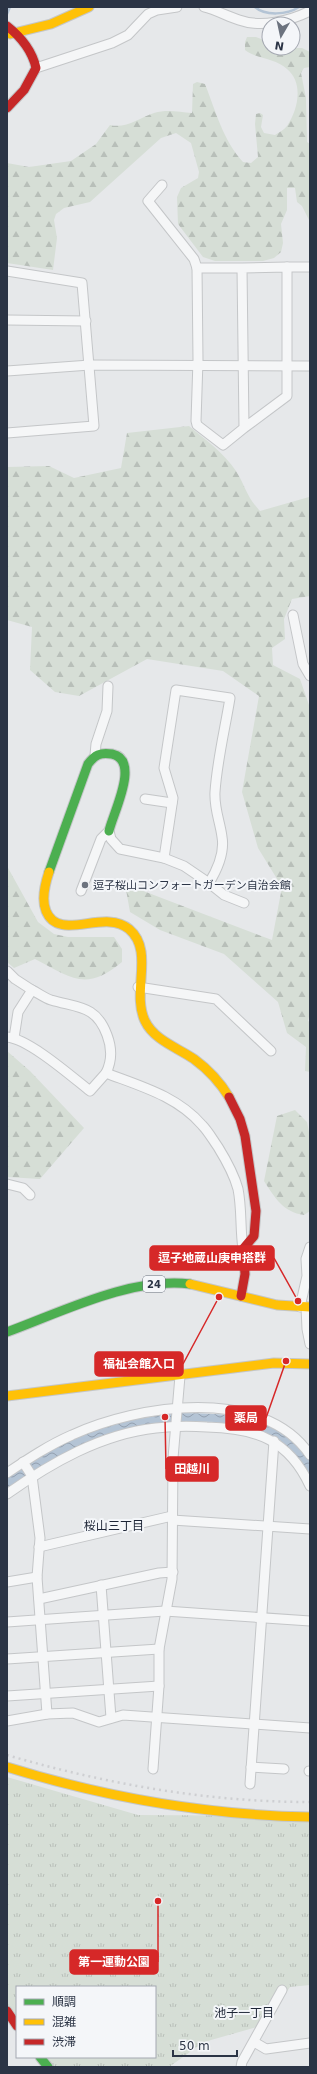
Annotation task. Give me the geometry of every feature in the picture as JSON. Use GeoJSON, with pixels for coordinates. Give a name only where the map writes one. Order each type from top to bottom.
{"type":"FeatureCollection","features":[{"type":"Feature","properties":{"kind":"street"},"geometry":{"type":"LineString","coordinates":[[12,33],[62,20],[89,7]]}},
{"type":"Feature","properties":{"kind":"street"},"geometry":{"type":"LineString","coordinates":[[7,108],[24,90],[36,68],[112,43],[128,35],[148,14],[157,10],[177,7]]}},
{"type":"Feature","properties":{"kind":"street"},"geometry":{"type":"LineString","coordinates":[[204,7],[241,21],[257,23],[281,21],[310,11]]}},
{"type":"Feature","properties":{"kind":"street"},"geometry":{"type":"LineString","coordinates":[[7,26],[32,56],[36,68]]}},
{"type":"Feature","properties":{"kind":"street"},"geometry":{"type":"LineString","coordinates":[[162,185],[148,200],[194,259],[197,268],[196,421],[197,425],[223,445],[287,396],[287,267]]}},
{"type":"Feature","properties":{"kind":"street"},"geometry":{"type":"LineString","coordinates":[[197,268],[310,267]]}},
{"type":"Feature","properties":{"kind":"street"},"geometry":{"type":"LineString","coordinates":[[242,268],[244,428]]}},
{"type":"Feature","properties":{"kind":"street"},"geometry":{"type":"LineString","coordinates":[[7,271],[82,283],[94,426],[7,433]]}},
{"type":"Feature","properties":{"kind":"street"},"geometry":{"type":"LineString","coordinates":[[7,320],[86,321]]}},
{"type":"Feature","properties":{"kind":"street"},"geometry":{"type":"LineString","coordinates":[[7,371],[90,365],[197,367],[310,366]]}},
{"type":"Feature","properties":{"kind":"street"},"geometry":{"type":"LineString","coordinates":[[293,616],[303,664],[310,676]]}},
{"type":"Feature","properties":{"kind":"street"},"geometry":{"type":"LineString","coordinates":[[108,686],[107,711],[96,744],[95,755],[88,764],[46,879],[43,892],[44,906],[51,919],[58,924],[81,925],[111,921],[128,928],[135,935],[142,952],[138,987],[140,1010],[145,1022],[154,1034],[209,1071],[220,1083],[237,1110],[248,1144],[256,1216],[253,1239],[243,1249]]}},
{"type":"Feature","properties":{"kind":"street"},"geometry":{"type":"LineString","coordinates":[[164,858],[172,803],[172,792],[164,768],[176,690],[230,698],[215,790],[215,811],[222,837],[223,848],[216,872],[209,883]]}},
{"type":"Feature","properties":{"kind":"street"},"geometry":{"type":"LineString","coordinates":[[81,891],[101,839],[109,831],[127,772],[126,765],[116,755],[103,753],[95,755]]}},
{"type":"Feature","properties":{"kind":"street"},"geometry":{"type":"LineString","coordinates":[[145,799],[172,803]]}},
{"type":"Feature","properties":{"kind":"street"},"geometry":{"type":"LineString","coordinates":[[109,831],[111,839],[120,849],[164,858],[184,866],[224,895],[244,903]]}},
{"type":"Feature","properties":{"kind":"street"},"geometry":{"type":"LineString","coordinates":[[7,971],[14,979],[50,999],[85,1008],[95,1014],[104,1027],[110,1046],[110,1065],[106,1074],[90,1091],[40,1054],[11,1037],[18,1012],[32,990]]}},
{"type":"Feature","properties":{"kind":"street"},"geometry":{"type":"LineString","coordinates":[[138,987],[216,998],[271,1051]]}},
{"type":"Feature","properties":{"kind":"street"},"geometry":{"type":"LineString","coordinates":[[106,1074],[161,1094],[179,1104],[204,1126],[226,1160],[236,1183],[242,1215],[240,1232],[245,1274],[240,1296]]}},
{"type":"Feature","properties":{"kind":"street"},"geometry":{"type":"LineString","coordinates":[[7,1184],[23,1188],[30,1195]]}},
{"type":"Feature","properties":{"kind":"street"},"geometry":{"type":"LineString","coordinates":[[310,1247],[306,1258],[307,1276],[305,1307],[310,1344]]}},
{"type":"Feature","properties":{"kind":"street","name":"24"},"geometry":{"type":"LineString","coordinates":[[7,1332],[99,1299],[145,1286],[180,1284],[277,1304],[305,1307]]}},
{"type":"Feature","properties":{"kind":"street"},"geometry":{"type":"LineString","coordinates":[[7,1396],[180,1376],[274,1363],[310,1364]]}},
{"type":"Feature","properties":{"kind":"street"},"geometry":{"type":"LineString","coordinates":[[153,1769],[159,1686],[158,1649],[172,1572],[173,1458],[180,1376]]}},
{"type":"Feature","properties":{"kind":"street"},"geometry":{"type":"LineString","coordinates":[[7,1473],[73,1434],[128,1415],[178,1410],[233,1411],[257,1416],[286,1431],[310,1455]]}},
{"type":"Feature","properties":{"kind":"street"},"geometry":{"type":"LineString","coordinates":[[7,1494],[32,1476],[73,1454],[109,1439],[135,1432],[177,1425],[232,1428],[249,1431],[274,1442],[286,1450],[296,1462],[310,1486]]}},
{"type":"Feature","properties":{"kind":"street"},"geometry":{"type":"LineString","coordinates":[[250,1784],[274,1442]]}},
{"type":"Feature","properties":{"kind":"street"},"geometry":{"type":"LineString","coordinates":[[24,1463],[32,1476],[40,1538],[37,1578],[40,1599],[47,1714]]}},
{"type":"Feature","properties":{"kind":"street"},"geometry":{"type":"LineString","coordinates":[[39,1547],[172,1518],[310,1529]]}},
{"type":"Feature","properties":{"kind":"street"},"geometry":{"type":"LineString","coordinates":[[40,1599],[158,1573],[172,1572]]}},
{"type":"Feature","properties":{"kind":"street"},"geometry":{"type":"LineString","coordinates":[[7,1582],[37,1578]]}},
{"type":"Feature","properties":{"kind":"street"},"geometry":{"type":"LineString","coordinates":[[101,1585],[111,1718]]}},
{"type":"Feature","properties":{"kind":"street"},"geometry":{"type":"LineString","coordinates":[[7,1622],[165,1612],[310,1621]]}},
{"type":"Feature","properties":{"kind":"street"},"geometry":{"type":"LineString","coordinates":[[7,1659],[158,1649]]}},
{"type":"Feature","properties":{"kind":"street"},"geometry":{"type":"LineString","coordinates":[[7,1696],[159,1686]]}},
{"type":"Feature","properties":{"kind":"street"},"geometry":{"type":"LineString","coordinates":[[7,1721],[47,1714],[73,1713],[99,1722],[123,1715],[310,1728]]}},
{"type":"Feature","properties":{"kind":"street"},"geometry":{"type":"LineString","coordinates":[[7,1767],[62,1785],[134,1801],[218,1812],[278,1817],[310,1817]]}},
{"type":"Feature","properties":{"kind":"street"},"geometry":{"type":"LineString","coordinates":[[251,1767],[284,1769]]}},
{"type":"Feature","properties":{"kind":"street"},"geometry":{"type":"LineString","coordinates":[[241,2067],[242,2062],[282,1990]]}},
{"type":"Feature","properties":{"kind":"street"},"geometry":{"type":"LineString","coordinates":[[254,2042],[266,2049],[310,2043]]}},
{"type":"Feature","properties":{"kind":"street"},"geometry":{"type":"LineString","coordinates":[[41,2058],[48,2067]]}},
{"type":"Feature","properties":{"kind":"green space"},"geometry":{"type":"Polygon","coordinates":[[[247,37],[256,37],[261,39],[261,56],[301,56],[301,48],[310,52],[310,67],[304,68],[301,73],[306,98],[307,142],[310,144],[310,222],[302,206],[297,202],[295,188],[287,188],[287,210],[281,224],[283,243],[281,252],[274,258],[263,261],[215,261],[203,257],[178,224],[177,197],[181,188],[198,178],[199,172],[191,143],[176,133],[161,138],[90,202],[64,208],[56,214],[54,220],[57,238],[53,270],[7,263],[7,163],[29,167],[71,161],[96,144],[110,125],[122,126],[148,115],[164,111],[192,113],[193,84],[197,82],[205,84],[225,135],[243,162],[251,163],[258,157],[255,124],[256,114],[260,113],[263,115],[261,127],[264,133],[275,135],[283,130],[291,120],[298,97],[296,82],[287,69],[282,65],[245,50],[245,42],[247,37]]]}},
{"type":"Feature","properties":{"kind":"green space"},"geometry":{"type":"Polygon","coordinates":[[[189,426],[226,459],[236,471],[252,501],[260,511],[309,497],[310,499],[310,596],[292,599],[284,619],[285,639],[272,648],[273,665],[300,679],[310,708],[310,1012],[308,1021],[310,1022],[310,1072],[305,1071],[306,1047],[287,1033],[278,1002],[224,954],[160,930],[130,912],[125,884],[272,940],[282,887],[258,848],[242,792],[259,696],[223,671],[147,659],[79,696],[55,692],[30,670],[32,627],[7,620],[7,467],[49,466],[74,478],[121,468],[127,433],[189,426]]]}},
{"type":"Feature","properties":{"kind":"green space"},"geometry":{"type":"Polygon","coordinates":[[[7,866],[38,922],[54,934],[68,937],[114,937],[122,949],[122,962],[98,977],[88,979],[78,979],[69,976],[35,959],[14,968],[7,962],[7,866]]]}},
{"type":"Feature","properties":{"kind":"green space"},"geometry":{"type":"Polygon","coordinates":[[[7,1051],[30,1071],[84,1128],[40,1179],[7,1177],[7,1051]]]}},
{"type":"Feature","properties":{"kind":"green space"},"geometry":{"type":"Polygon","coordinates":[[[295,1110],[307,1122],[310,1137],[310,1211],[304,1215],[290,1211],[280,1203],[264,1181],[277,1116],[295,1110]]]}},
{"type":"Feature","properties":{"kind":"green space"},"geometry":{"type":"Polygon","coordinates":[[[7,1777],[138,1815],[310,1816],[310,1985],[290,1987],[264,2025],[204,2042],[169,2067],[48,2067],[41,2058],[156,2058],[156,1986],[16,1986],[16,2024],[7,2008],[7,1777]]]}},
{"type":"Feature","properties":{"kind":"water"},"geometry":{"type":"Polygon","coordinates":[[[182,1413],[237,1416],[267,1425],[296,1444],[310,1459],[310,1477],[295,1455],[280,1440],[260,1430],[214,1422],[181,1421],[152,1424],[59,1456],[7,1489],[7,1477],[69,1441],[112,1425],[134,1420],[182,1413]]]}},
{"type":"Feature","properties":{"kind":"waterway"},"geometry":{"type":"LineString","coordinates":[[7,14],[10,7]]}},
{"type":"Feature","properties":{"kind":"waterway"},"geometry":{"type":"LineString","coordinates":[[255,7],[259,10],[270,13],[288,12],[299,7]]}},
{"type":"Feature","properties":{"kind":"railway"},"geometry":{"type":"LineString","coordinates":[[7,1755],[82,1775],[119,1783],[195,1795],[233,1799],[310,1802]]}},
{"type":"Feature","properties":{"kind":"traffic: fast"},"geometry":{"type":"LineString","coordinates":[[49,872],[88,764],[93,758],[104,753],[112,754],[120,758],[124,766],[125,776],[123,788],[109,831]]}},
{"type":"Feature","properties":{"kind":"traffic: fast"},"geometry":{"type":"LineString","coordinates":[[7,1332],[73,1306],[120,1291],[167,1283],[190,1284]]}},
{"type":"Feature","properties":{"kind":"traffic: fast"},"geometry":{"type":"LineString","coordinates":[[41,2058],[48,2067]]}},
{"type":"Feature","properties":{"kind":"traffic: slow"},"geometry":{"type":"LineString","coordinates":[[10,34],[51,24],[89,7]]}},
{"type":"Feature","properties":{"kind":"traffic: slow"},"geometry":{"type":"LineString","coordinates":[[49,872],[45,886],[44,902],[46,911],[52,920],[61,924],[71,925],[107,922],[119,924],[129,929],[137,938],[140,949],[142,960],[140,997],[141,1010],[149,1028],[167,1043],[205,1067],[218,1081],[229,1097]]}},
{"type":"Feature","properties":{"kind":"traffic: slow"},"geometry":{"type":"LineString","coordinates":[[190,1284],[277,1305],[310,1307]]}},
{"type":"Feature","properties":{"kind":"traffic: slow"},"geometry":{"type":"LineString","coordinates":[[7,1396],[274,1363],[310,1364]]}},
{"type":"Feature","properties":{"kind":"traffic: slow"},"geometry":{"type":"LineString","coordinates":[[7,1767],[82,1788],[157,1803],[233,1813],[310,1817]]}},
{"type":"Feature","properties":{"kind":"traffic: jam"},"geometry":{"type":"LineString","coordinates":[[7,26],[25,44],[32,55],[36,68],[24,90],[7,108]]}},
{"type":"Feature","properties":{"kind":"traffic: jam"},"geometry":{"type":"LineString","coordinates":[[229,1097],[240,1119],[245,1136],[256,1211],[254,1236],[243,1249],[245,1274],[241,1296]]}},
{"type":"Feature","properties":{"kind":"traffic: jam"},"geometry":{"type":"LineString","coordinates":[[7,2011],[16,2024]]}},
{"type":"Feature","properties":{"kind":"place","name":"逗子桜山コンフォートガーデン自治会館"},"geometry":{"type":"Point","coordinates":[85,885]}},
{"type":"Feature","properties":{"kind":"place","name":"福祉会館入口"},"geometry":{"type":"Point","coordinates":[219,1297]}},
{"type":"Feature","properties":{"kind":"place","name":"逗子地蔵山庚申搭群"},"geometry":{"type":"Point","coordinates":[298,1301]}},
{"type":"Feature","properties":{"kind":"place","name":"薬局"},"geometry":{"type":"Point","coordinates":[286,1361]}},
{"type":"Feature","properties":{"kind":"place","name":"田越川"},"geometry":{"type":"Point","coordinates":[165,1417]}},
{"type":"Feature","properties":{"kind":"place","name":"第一運動公園"},"geometry":{"type":"Point","coordinates":[158,1901]}},
{"type":"Feature","properties":{"kind":"district","name":"桜山三丁目"},"geometry":{"type":"Point","coordinates":[114,1526]}},
{"type":"Feature","properties":{"kind":"district","name":"池子一丁目"},"geometry":{"type":"Point","coordinates":[244,2013]}}]}
